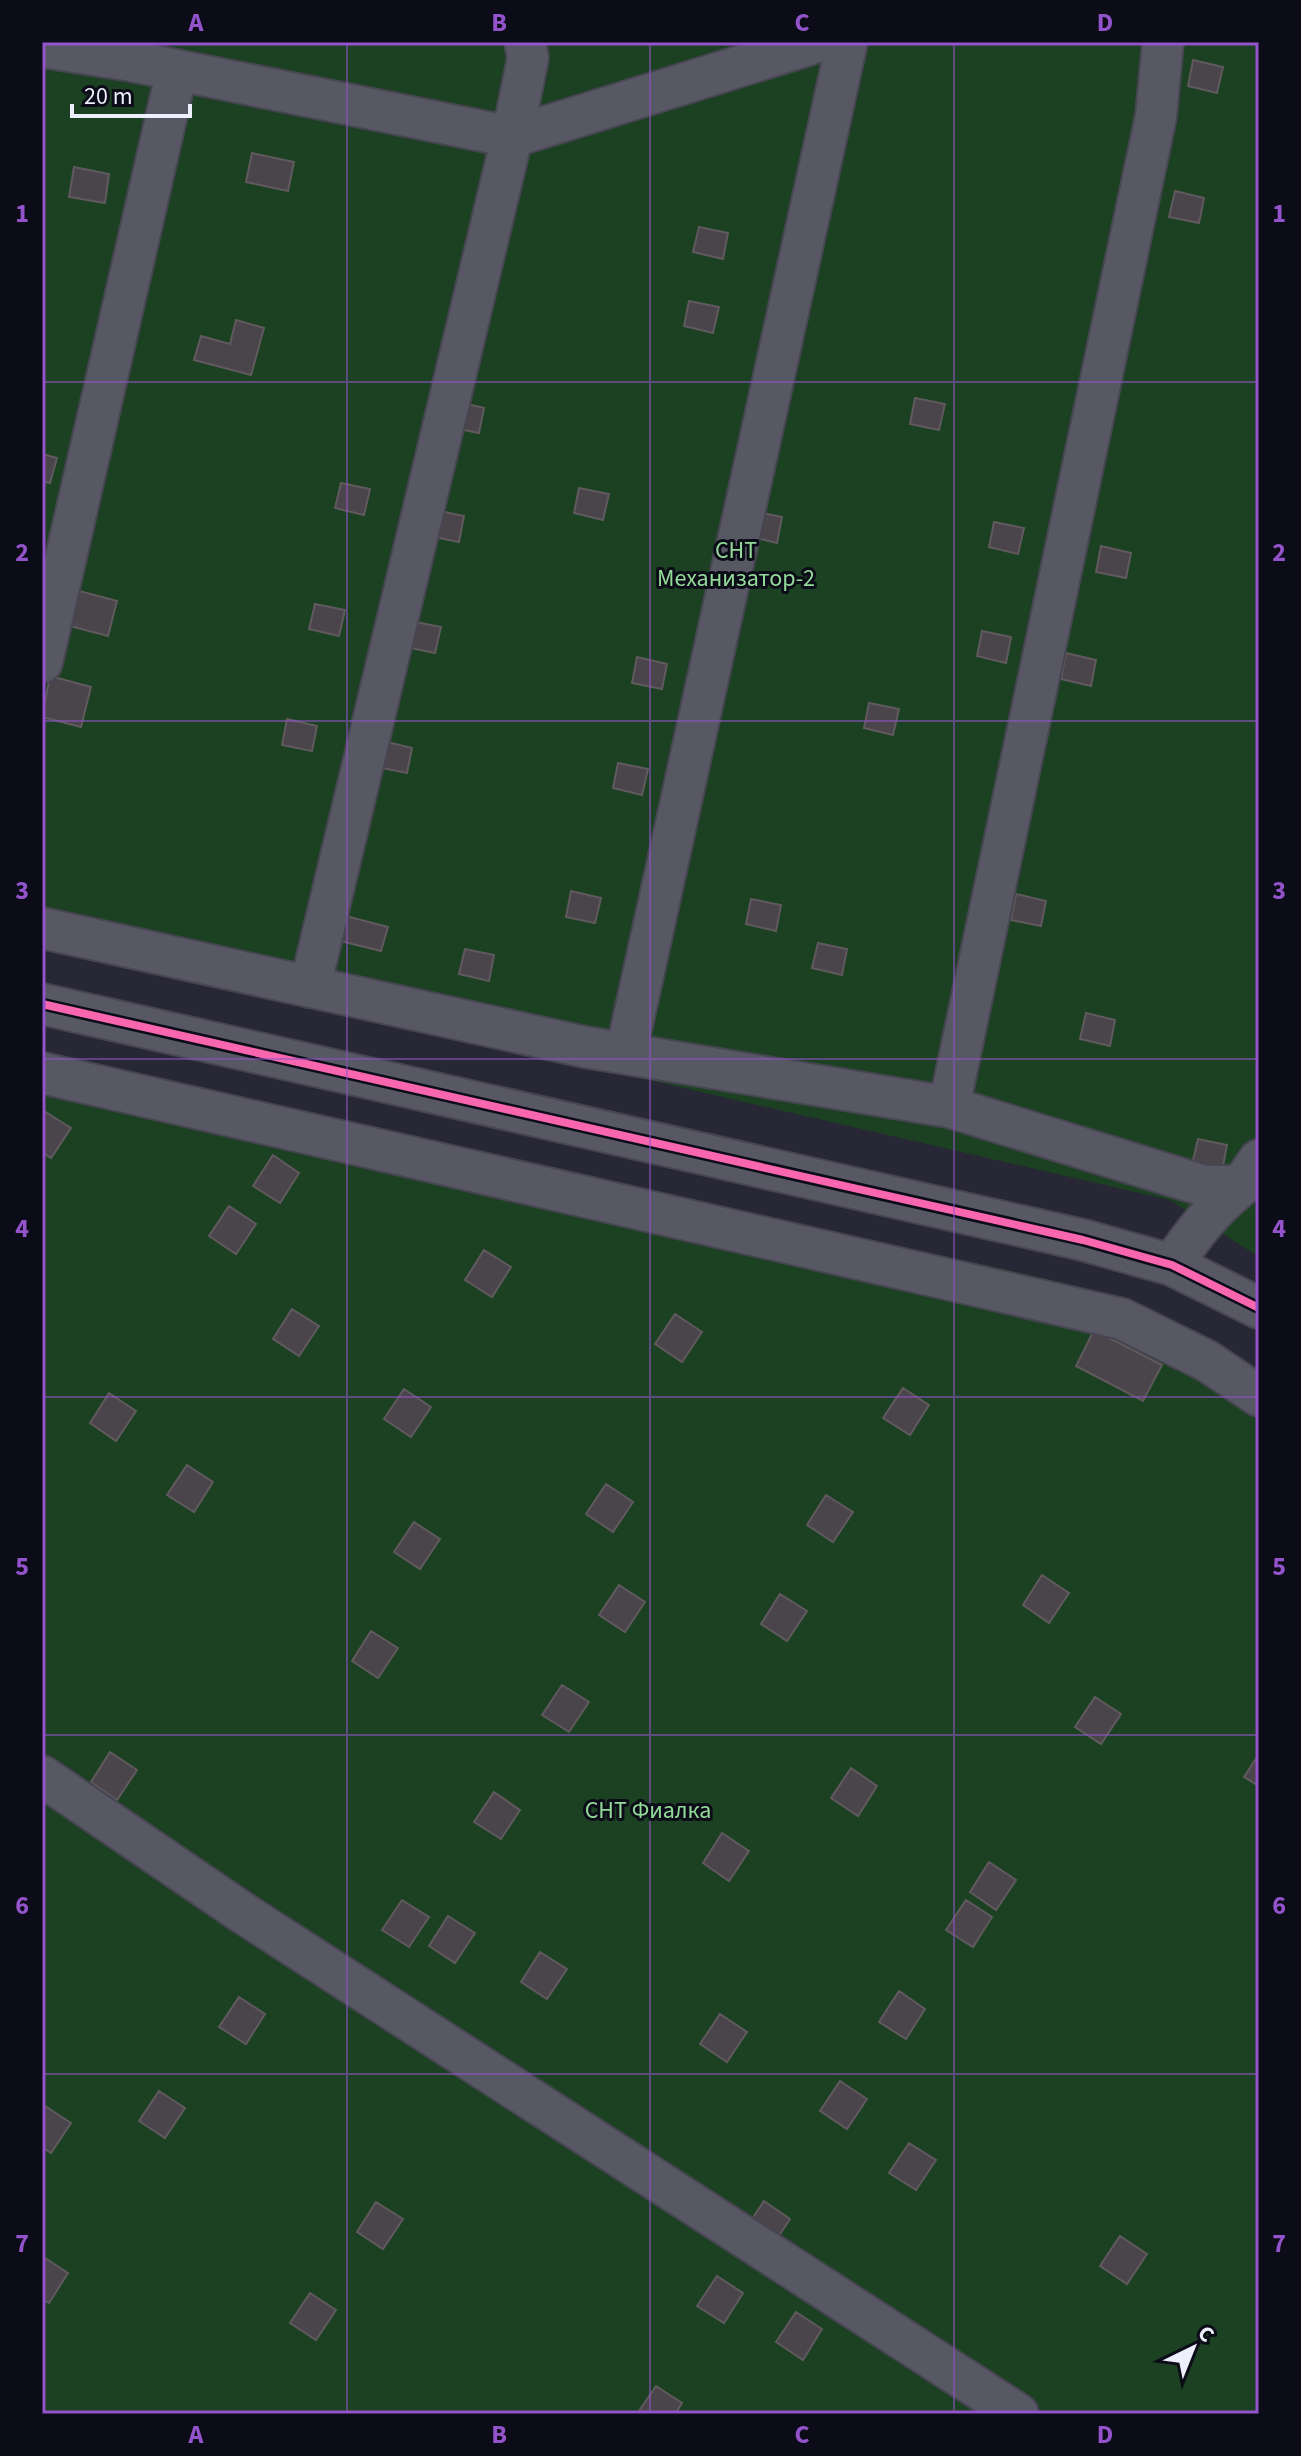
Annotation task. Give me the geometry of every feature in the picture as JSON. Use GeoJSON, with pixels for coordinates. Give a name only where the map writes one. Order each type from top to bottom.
{"type":"FeatureCollection","features":[{"type":"Feature","properties":{"kind":"street"},"geometry":{"type":"LineString","coordinates":[[310,987],[512,137],[528,58],[525,42]]}},
{"type":"Feature","properties":{"kind":"street"},"geometry":{"type":"LineString","coordinates":[[42,47],[177,70],[512,137],[818,42]]}},
{"type":"Feature","properties":{"kind":"street"},"geometry":{"type":"LineString","coordinates":[[626,1053],[847,42]]}},
{"type":"Feature","properties":{"kind":"street"},"geometry":{"type":"LineString","coordinates":[[949,1107],[1156,116],[1163,42]]}},
{"type":"Feature","properties":{"kind":"street"},"geometry":{"type":"LineString","coordinates":[[42,662],[177,70]]}},
{"type":"Feature","properties":{"kind":"street"},"geometry":{"type":"LineString","coordinates":[[42,928],[585,1047],[949,1107],[1205,1186],[1250,1173]]}},
{"type":"Feature","properties":{"kind":"street"},"geometry":{"type":"LineString","coordinates":[[42,1004],[1083,1240],[1172,1265],[1259,1308]]}},
{"type":"Feature","properties":{"kind":"street"},"geometry":{"type":"LineString","coordinates":[[42,1073],[1122,1319],[1207,1361],[1259,1396]]}},
{"type":"Feature","properties":{"kind":"street"},"geometry":{"type":"LineString","coordinates":[[1172,1265],[1201,1222],[1250,1173]]}},
{"type":"Feature","properties":{"kind":"street"},"geometry":{"type":"LineString","coordinates":[[42,1776],[243,1913],[1018,2414]]}},
{"type":"Feature","properties":{"kind":"green space","name":"СНТ Механизатор-2"},"geometry":{"type":"Polygon","coordinates":[[[42,42],[1259,42],[1259,1257],[1170,1200],[42,940],[42,42]]]}},
{"type":"Feature","properties":{"kind":"green space","name":"СНТ Фиалка"},"geometry":{"type":"Polygon","coordinates":[[[42,1063],[1078,1287],[1152,1311],[1259,1375],[1259,2414],[42,2414],[42,1063]]]}},
{"type":"Feature","properties":{"kind":"building"},"geometry":{"type":"Polygon","coordinates":[[[1193,60],[1223,67],[1217,93],[1188,86],[1193,60]]]}},
{"type":"Feature","properties":{"kind":"building"},"geometry":{"type":"Polygon","coordinates":[[[252,153],[294,162],[288,191],[246,182],[252,153]]]}},
{"type":"Feature","properties":{"kind":"building"},"geometry":{"type":"Polygon","coordinates":[[[74,167],[109,174],[105,203],[69,197],[74,167]]]}},
{"type":"Feature","properties":{"kind":"building"},"geometry":{"type":"Polygon","coordinates":[[[1175,191],[1204,198],[1199,223],[1169,217],[1175,191]]]}},
{"type":"Feature","properties":{"kind":"building"},"geometry":{"type":"Polygon","coordinates":[[[699,227],[728,233],[723,259],[693,252],[699,227]]]}},
{"type":"Feature","properties":{"kind":"building"},"geometry":{"type":"Polygon","coordinates":[[[689,301],[719,307],[713,333],[684,326],[689,301]]]}},
{"type":"Feature","properties":{"kind":"building"},"geometry":{"type":"Polygon","coordinates":[[[236,320],[264,328],[251,375],[194,360],[201,336],[230,344],[236,320]]]}},
{"type":"Feature","properties":{"kind":"building"},"geometry":{"type":"Polygon","coordinates":[[[915,398],[945,404],[939,430],[910,424],[915,398]]]}},
{"type":"Feature","properties":{"kind":"building"},"geometry":{"type":"Polygon","coordinates":[[[455,401],[484,408],[479,433],[449,427],[455,401]]]}},
{"type":"Feature","properties":{"kind":"building"},"geometry":{"type":"Polygon","coordinates":[[[42,454],[57,458],[50,483],[42,481],[42,454]]]}},
{"type":"Feature","properties":{"kind":"building"},"geometry":{"type":"Polygon","coordinates":[[[341,483],[370,489],[364,515],[335,508],[341,483]]]}},
{"type":"Feature","properties":{"kind":"building"},"geometry":{"type":"Polygon","coordinates":[[[579,488],[609,494],[603,520],[574,513],[579,488]]]}},
{"type":"Feature","properties":{"kind":"building"},"geometry":{"type":"Polygon","coordinates":[[[435,510],[464,516],[459,542],[429,536],[435,510]]]}},
{"type":"Feature","properties":{"kind":"building"},"geometry":{"type":"Polygon","coordinates":[[[753,511],[782,517],[777,543],[748,536],[753,511]]]}},
{"type":"Feature","properties":{"kind":"building"},"geometry":{"type":"Polygon","coordinates":[[[994,522],[1024,528],[1018,554],[989,547],[994,522]]]}},
{"type":"Feature","properties":{"kind":"building"},"geometry":{"type":"Polygon","coordinates":[[[1101,546],[1131,553],[1126,578],[1096,572],[1101,546]]]}},
{"type":"Feature","properties":{"kind":"building"},"geometry":{"type":"Polygon","coordinates":[[[79,591],[117,601],[108,636],[70,626],[79,591]]]}},
{"type":"Feature","properties":{"kind":"building"},"geometry":{"type":"Polygon","coordinates":[[[315,604],[345,610],[339,636],[309,629],[315,604]]]}},
{"type":"Feature","properties":{"kind":"building"},"geometry":{"type":"Polygon","coordinates":[[[411,621],[441,627],[435,653],[406,647],[411,621]]]}},
{"type":"Feature","properties":{"kind":"building"},"geometry":{"type":"Polygon","coordinates":[[[982,631],[1011,637],[1006,663],[977,656],[982,631]]]}},
{"type":"Feature","properties":{"kind":"building"},"geometry":{"type":"Polygon","coordinates":[[[1066,653],[1096,660],[1091,686],[1061,679],[1066,653]]]}},
{"type":"Feature","properties":{"kind":"building"},"geometry":{"type":"Polygon","coordinates":[[[637,657],[667,664],[662,689],[632,683],[637,657]]]}},
{"type":"Feature","properties":{"kind":"building"},"geometry":{"type":"Polygon","coordinates":[[[50,676],[91,687],[81,727],[42,717],[50,676]]]}},
{"type":"Feature","properties":{"kind":"building"},"geometry":{"type":"Polygon","coordinates":[[[869,703],[899,709],[893,735],[864,728],[869,703]]]}},
{"type":"Feature","properties":{"kind":"building"},"geometry":{"type":"Polygon","coordinates":[[[287,719],[317,726],[312,751],[282,745],[287,719]]]}},
{"type":"Feature","properties":{"kind":"building"},"geometry":{"type":"Polygon","coordinates":[[[383,741],[412,748],[407,773],[377,767],[383,741]]]}},
{"type":"Feature","properties":{"kind":"building"},"geometry":{"type":"Polygon","coordinates":[[[618,763],[648,769],[642,795],[613,788],[618,763]]]}},
{"type":"Feature","properties":{"kind":"building"},"geometry":{"type":"Polygon","coordinates":[[[571,891],[601,898],[595,923],[566,917],[571,891]]]}},
{"type":"Feature","properties":{"kind":"building"},"geometry":{"type":"Polygon","coordinates":[[[1016,894],[1046,901],[1041,926],[1011,920],[1016,894]]]}},
{"type":"Feature","properties":{"kind":"building"},"geometry":{"type":"Polygon","coordinates":[[[751,899],[781,905],[776,931],[746,924],[751,899]]]}},
{"type":"Feature","properties":{"kind":"building"},"geometry":{"type":"Polygon","coordinates":[[[342,915],[388,927],[381,951],[336,940],[342,915]]]}},
{"type":"Feature","properties":{"kind":"building"},"geometry":{"type":"Polygon","coordinates":[[[818,943],[847,949],[842,975],[812,968],[818,943]]]}},
{"type":"Feature","properties":{"kind":"building"},"geometry":{"type":"Polygon","coordinates":[[[465,949],[494,955],[489,981],[459,974],[465,949]]]}},
{"type":"Feature","properties":{"kind":"building"},"geometry":{"type":"Polygon","coordinates":[[[1086,1013],[1115,1020],[1110,1046],[1080,1039],[1086,1013]]]}},
{"type":"Feature","properties":{"kind":"building"},"geometry":{"type":"Polygon","coordinates":[[[44,1111],[71,1128],[51,1158],[42,1152],[44,1111]]]}},
{"type":"Feature","properties":{"kind":"building"},"geometry":{"type":"Polygon","coordinates":[[[1198,1139],[1227,1145],[1222,1171],[1192,1164],[1198,1139]]]}},
{"type":"Feature","properties":{"kind":"building"},"geometry":{"type":"Polygon","coordinates":[[[273,1155],[299,1173],[280,1203],[253,1186],[273,1155]]]}},
{"type":"Feature","properties":{"kind":"building"},"geometry":{"type":"Polygon","coordinates":[[[229,1206],[256,1224],[236,1254],[209,1236],[229,1206]]]}},
{"type":"Feature","properties":{"kind":"building"},"geometry":{"type":"Polygon","coordinates":[[[484,1250],[511,1267],[492,1297],[465,1280],[484,1250]]]}},
{"type":"Feature","properties":{"kind":"building"},"geometry":{"type":"Polygon","coordinates":[[[292,1309],[319,1326],[299,1356],[273,1339],[292,1309]]]}},
{"type":"Feature","properties":{"kind":"building"},"geometry":{"type":"Polygon","coordinates":[[[675,1314],[702,1332],[682,1362],[655,1344],[675,1314]]]}},
{"type":"Feature","properties":{"kind":"building"},"geometry":{"type":"Polygon","coordinates":[[[1094,1330],[1162,1365],[1143,1401],[1076,1366],[1094,1330]]]}},
{"type":"Feature","properties":{"kind":"building"},"geometry":{"type":"Polygon","coordinates":[[[903,1388],[929,1405],[910,1435],[883,1418],[903,1388]]]}},
{"type":"Feature","properties":{"kind":"building"},"geometry":{"type":"Polygon","coordinates":[[[404,1389],[431,1407],[411,1437],[384,1419],[404,1389]]]}},
{"type":"Feature","properties":{"kind":"building"},"geometry":{"type":"Polygon","coordinates":[[[109,1393],[136,1411],[116,1441],[90,1423],[109,1393]]]}},
{"type":"Feature","properties":{"kind":"building"},"geometry":{"type":"Polygon","coordinates":[[[187,1465],[213,1482],[194,1512],[167,1495],[187,1465]]]}},
{"type":"Feature","properties":{"kind":"building"},"geometry":{"type":"Polygon","coordinates":[[[606,1484],[633,1502],[613,1532],[586,1514],[606,1484]]]}},
{"type":"Feature","properties":{"kind":"building"},"geometry":{"type":"Polygon","coordinates":[[[826,1495],[853,1512],[833,1542],[807,1525],[826,1495]]]}},
{"type":"Feature","properties":{"kind":"building"},"geometry":{"type":"Polygon","coordinates":[[[414,1522],[440,1539],[420,1569],[394,1552],[414,1522]]]}},
{"type":"Feature","properties":{"kind":"building"},"geometry":{"type":"Polygon","coordinates":[[[1042,1575],[1069,1593],[1049,1623],[1023,1605],[1042,1575]]]}},
{"type":"Feature","properties":{"kind":"building"},"geometry":{"type":"Polygon","coordinates":[[[619,1585],[645,1602],[625,1632],[599,1615],[619,1585]]]}},
{"type":"Feature","properties":{"kind":"building"},"geometry":{"type":"Polygon","coordinates":[[[780,1594],[807,1611],[787,1641],[761,1624],[780,1594]]]}},
{"type":"Feature","properties":{"kind":"building"},"geometry":{"type":"Polygon","coordinates":[[[371,1631],[398,1648],[378,1678],[352,1661],[371,1631]]]}},
{"type":"Feature","properties":{"kind":"building"},"geometry":{"type":"Polygon","coordinates":[[[562,1685],[589,1702],[569,1732],[542,1715],[562,1685]]]}},
{"type":"Feature","properties":{"kind":"building"},"geometry":{"type":"Polygon","coordinates":[[[1095,1697],[1121,1714],[1101,1744],[1075,1727],[1095,1697]]]}},
{"type":"Feature","properties":{"kind":"building"},"geometry":{"type":"Polygon","coordinates":[[[110,1752],[137,1770],[117,1800],[91,1782],[110,1752]]]}},
{"type":"Feature","properties":{"kind":"building"},"geometry":{"type":"Polygon","coordinates":[[[1259,1754],[1259,1786],[1244,1777],[1259,1754]]]}},
{"type":"Feature","properties":{"kind":"building"},"geometry":{"type":"Polygon","coordinates":[[[851,1768],[877,1786],[858,1816],[831,1798],[851,1768]]]}},
{"type":"Feature","properties":{"kind":"building"},"geometry":{"type":"Polygon","coordinates":[[[494,1792],[520,1810],[501,1839],[474,1822],[494,1792]]]}},
{"type":"Feature","properties":{"kind":"building"},"geometry":{"type":"Polygon","coordinates":[[[722,1833],[749,1851],[729,1881],[703,1863],[722,1833]]]}},
{"type":"Feature","properties":{"kind":"building"},"geometry":{"type":"Polygon","coordinates":[[[989,1862],[1016,1880],[996,1910],[970,1892],[989,1862]]]}},
{"type":"Feature","properties":{"kind":"building"},"geometry":{"type":"Polygon","coordinates":[[[402,1900],[429,1917],[409,1947],[382,1930],[402,1900]]]}},
{"type":"Feature","properties":{"kind":"building"},"geometry":{"type":"Polygon","coordinates":[[[966,1900],[992,1917],[973,1947],[946,1930],[966,1900]]]}},
{"type":"Feature","properties":{"kind":"building"},"geometry":{"type":"Polygon","coordinates":[[[448,1916],[475,1933],[455,1963],[429,1946],[448,1916]]]}},
{"type":"Feature","properties":{"kind":"building"},"geometry":{"type":"Polygon","coordinates":[[[540,1952],[567,1969],[547,1999],[521,1982],[540,1952]]]}},
{"type":"Feature","properties":{"kind":"building"},"geometry":{"type":"Polygon","coordinates":[[[899,1991],[925,2009],[906,2039],[879,2022],[899,1991]]]}},
{"type":"Feature","properties":{"kind":"building"},"geometry":{"type":"Polygon","coordinates":[[[239,1997],[265,2014],[246,2044],[219,2027],[239,1997]]]}},
{"type":"Feature","properties":{"kind":"building"},"geometry":{"type":"Polygon","coordinates":[[[720,2014],[747,2032],[727,2062],[700,2044],[720,2014]]]}},
{"type":"Feature","properties":{"kind":"building"},"geometry":{"type":"Polygon","coordinates":[[[840,2081],[867,2099],[847,2129],[820,2111],[840,2081]]]}},
{"type":"Feature","properties":{"kind":"building"},"geometry":{"type":"Polygon","coordinates":[[[159,2091],[185,2108],[165,2138],[139,2121],[159,2091]]]}},
{"type":"Feature","properties":{"kind":"building"},"geometry":{"type":"Polygon","coordinates":[[[45,2106],[71,2123],[51,2153],[42,2147],[42,2110],[45,2106]]]}},
{"type":"Feature","properties":{"kind":"building"},"geometry":{"type":"Polygon","coordinates":[[[909,2143],[936,2160],[916,2190],[889,2173],[909,2143]]]}},
{"type":"Feature","properties":{"kind":"building"},"geometry":{"type":"Polygon","coordinates":[[[764,2201],[790,2219],[770,2249],[744,2231],[764,2201]]]}},
{"type":"Feature","properties":{"kind":"building"},"geometry":{"type":"Polygon","coordinates":[[[376,2202],[403,2219],[383,2249],[357,2232],[376,2202]]]}},
{"type":"Feature","properties":{"kind":"building"},"geometry":{"type":"Polygon","coordinates":[[[1120,2236],[1147,2254],[1127,2284],[1100,2266],[1120,2236]]]}},
{"type":"Feature","properties":{"kind":"building"},"geometry":{"type":"Polygon","coordinates":[[[42,2256],[68,2273],[49,2303],[42,2299],[42,2256]]]}},
{"type":"Feature","properties":{"kind":"building"},"geometry":{"type":"Polygon","coordinates":[[[717,2276],[743,2293],[724,2323],[697,2306],[717,2276]]]}},
{"type":"Feature","properties":{"kind":"building"},"geometry":{"type":"Polygon","coordinates":[[[310,2293],[336,2310],[316,2340],[290,2323],[310,2293]]]}},
{"type":"Feature","properties":{"kind":"building"},"geometry":{"type":"Polygon","coordinates":[[[796,2312],[822,2329],[803,2360],[776,2342],[796,2312]]]}},
{"type":"Feature","properties":{"kind":"building"},"geometry":{"type":"Polygon","coordinates":[[[656,2386],[682,2403],[675,2414],[637,2414],[656,2386]]]}},
{"type":"Feature","properties":{"kind":"cycle path"},"geometry":{"type":"LineString","coordinates":[[42,1004],[1083,1240],[1172,1265],[1259,1308]]}}]}
